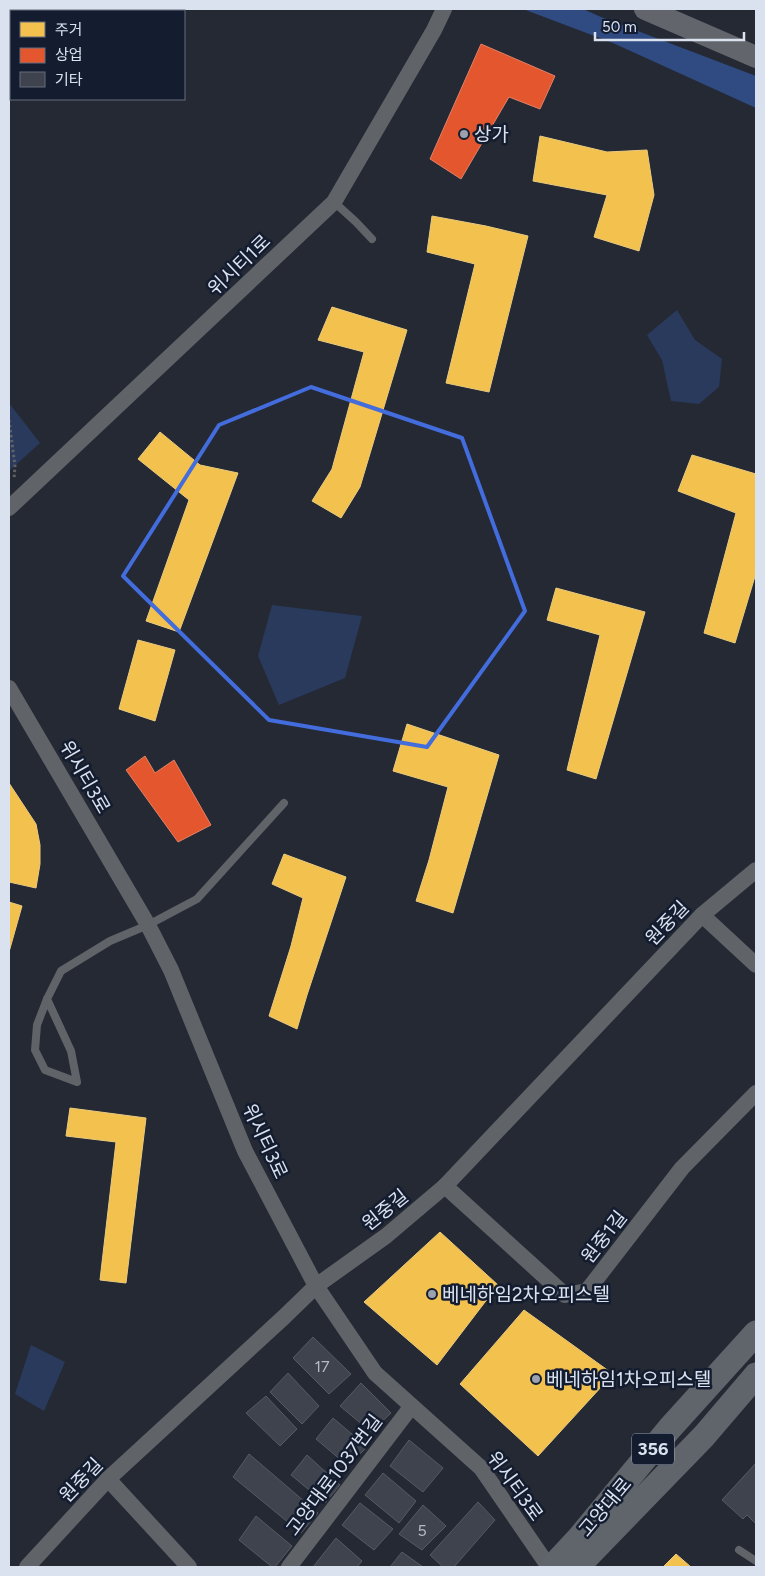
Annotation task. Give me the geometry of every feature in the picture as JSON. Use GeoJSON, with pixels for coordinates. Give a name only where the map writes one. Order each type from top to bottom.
{"type":"FeatureCollection","features":[{"type":"Feature","properties":{"kind":"main road","name":"고양대로"},"geometry":{"type":"LineString","coordinates":[[551,1567],[579,1538],[670,1428],[756,1332]]}},
{"type":"Feature","properties":{"kind":"main road","name":"고양대로"},"geometry":{"type":"LineString","coordinates":[[577,1567],[704,1436],[756,1375]]}},
{"type":"Feature","properties":{"kind":"street","name":"위시티1로"},"geometry":{"type":"LineString","coordinates":[[9,508],[334,202],[434,30],[444,9]]}},
{"type":"Feature","properties":{"kind":"street"},"geometry":{"type":"LineString","coordinates":[[645,9],[756,57]]}},
{"type":"Feature","properties":{"kind":"street","name":"위시티3로"},"geometry":{"type":"LineString","coordinates":[[9,688],[148,925],[171,970],[246,1151],[316,1286],[375,1373],[481,1468],[551,1567]]}},
{"type":"Feature","properties":{"kind":"street","name":"원중길"},"geometry":{"type":"LineString","coordinates":[[27,1567],[108,1479],[284,1318],[316,1286],[386,1236],[445,1186],[702,915],[756,870]]}},
{"type":"Feature","properties":{"kind":"street"},"geometry":{"type":"LineString","coordinates":[[702,915],[756,965]]}},
{"type":"Feature","properties":{"kind":"street","name":"원중1길"},"geometry":{"type":"LineString","coordinates":[[445,1186],[565,1295],[587,1292],[682,1168],[756,1093]]}},
{"type":"Feature","properties":{"kind":"street","name":"고양대로1037번길"},"geometry":{"type":"LineString","coordinates":[[289,1567],[411,1407]]}},
{"type":"Feature","properties":{"kind":"street"},"geometry":{"type":"LineString","coordinates":[[108,1479],[189,1567]]}},
{"type":"Feature","properties":{"kind":"lane"},"geometry":{"type":"LineString","coordinates":[[334,202],[372,239]]}},
{"type":"Feature","properties":{"kind":"lane"},"geometry":{"type":"LineString","coordinates":[[47,999],[71,1051],[76,1082],[46,1070],[35,1050],[37,1025],[47,999],[61,970],[110,941],[148,925],[197,899],[284,803]]}},
{"type":"Feature","properties":{"kind":"lane"},"geometry":{"type":"LineString","coordinates":[[739,1550],[756,1561]]}},
{"type":"Feature","properties":{"kind":"path"},"geometry":{"type":"LineString","coordinates":[[9,420],[15,466],[14,479]]}},
{"type":"Feature","properties":{"kind":"highlighted area"},"geometry":{"type":"Polygon","coordinates":[[[311,387],[462,438],[525,611],[427,747],[269,720],[123,576],[219,425],[311,387]]]}},
{"type":"Feature","properties":{"kind":"shaded area"},"geometry":{"type":"Polygon","coordinates":[[[523,9],[583,9],[756,76],[756,108],[613,43],[523,9]]]}},
{"type":"Feature","properties":{"kind":"shaded area"},"geometry":{"type":"Polygon","coordinates":[[[677,310],[695,340],[722,359],[719,387],[699,404],[671,401],[662,360],[647,335],[677,310]]]}},
{"type":"Feature","properties":{"kind":"shaded area"},"geometry":{"type":"Polygon","coordinates":[[[9,403],[40,443],[9,471],[9,403]]]}},
{"type":"Feature","properties":{"kind":"shaded area"},"geometry":{"type":"Polygon","coordinates":[[[272,605],[362,616],[345,678],[279,705],[258,656],[272,605]]]}},
{"type":"Feature","properties":{"kind":"shaded area"},"geometry":{"type":"Polygon","coordinates":[[[31,1345],[65,1362],[44,1411],[15,1394],[31,1345]]]}},
{"type":"Feature","properties":{"kind":"building: 주거"},"geometry":{"type":"Polygon","coordinates":[[[540,136],[607,152],[647,150],[654,195],[639,251],[594,237],[607,195],[533,181],[540,136]]]}},
{"type":"Feature","properties":{"kind":"building: 주거"},"geometry":{"type":"Polygon","coordinates":[[[432,216],[528,236],[489,392],[446,383],[475,264],[427,252],[432,216]]]}},
{"type":"Feature","properties":{"kind":"building: 주거"},"geometry":{"type":"Polygon","coordinates":[[[332,307],[407,330],[360,487],[341,518],[312,501],[332,469],[364,352],[318,340],[332,307]]]}},
{"type":"Feature","properties":{"kind":"building: 주거"},"geometry":{"type":"Polygon","coordinates":[[[160,432],[200,465],[238,473],[179,632],[146,621],[189,500],[138,459],[160,432]]]}},
{"type":"Feature","properties":{"kind":"building: 주거"},"geometry":{"type":"Polygon","coordinates":[[[692,455],[756,474],[756,573],[735,643],[704,633],[736,513],[678,491],[692,455]]]}},
{"type":"Feature","properties":{"kind":"building: 주거"},"geometry":{"type":"Polygon","coordinates":[[[556,588],[645,612],[596,779],[567,770],[600,635],[547,620],[556,588]]]}},
{"type":"Feature","properties":{"kind":"building: 주거"},"geometry":{"type":"Polygon","coordinates":[[[138,640],[175,650],[155,721],[119,709],[138,640]]]}},
{"type":"Feature","properties":{"kind":"building: 주거"},"geometry":{"type":"Polygon","coordinates":[[[407,724],[499,755],[453,913],[416,901],[448,787],[393,771],[407,724]]]}},
{"type":"Feature","properties":{"kind":"building: 주거"},"geometry":{"type":"Polygon","coordinates":[[[9,783],[36,824],[40,845],[40,864],[36,888],[9,882],[9,783]]]}},
{"type":"Feature","properties":{"kind":"building: 주거"},"geometry":{"type":"Polygon","coordinates":[[[284,854],[346,877],[297,1029],[269,1016],[291,946],[303,898],[272,884],[284,854]]]}},
{"type":"Feature","properties":{"kind":"building: 주거"},"geometry":{"type":"Polygon","coordinates":[[[9,902],[22,906],[9,952],[9,902]]]}},
{"type":"Feature","properties":{"kind":"building: 주거"},"geometry":{"type":"Polygon","coordinates":[[[70,1108],[146,1118],[126,1283],[100,1280],[116,1142],[66,1136],[70,1108]]]}},
{"type":"Feature","properties":{"kind":"building: 주거","name":"베네하임2차오피스텔"},"geometry":{"type":"Polygon","coordinates":[[[440,1232],[498,1285],[437,1365],[364,1302],[440,1232]]]}},
{"type":"Feature","properties":{"kind":"building: 주거","name":"베네하임1차오피스텔"},"geometry":{"type":"Polygon","coordinates":[[[524,1310],[613,1374],[538,1456],[460,1384],[524,1310]]]}},
{"type":"Feature","properties":{"kind":"building: 주거"},"geometry":{"type":"Polygon","coordinates":[[[676,1554],[691,1567],[663,1567],[676,1554]]]}},
{"type":"Feature","properties":{"kind":"building: 상업","name":"상가"},"geometry":{"type":"Polygon","coordinates":[[[481,44],[555,76],[540,109],[509,97],[461,179],[430,159],[481,44]]]}},
{"type":"Feature","properties":{"kind":"building: 상업"},"geometry":{"type":"Polygon","coordinates":[[[145,756],[155,773],[174,760],[211,825],[178,842],[126,770],[145,756]]]}},
{"type":"Feature","properties":{"kind":"building: 기타"},"geometry":{"type":"Polygon","coordinates":[[[313,1337],[351,1374],[329,1394],[293,1358],[313,1337]]]}},
{"type":"Feature","properties":{"kind":"building: 기타"},"geometry":{"type":"Polygon","coordinates":[[[288,1373],[319,1406],[302,1424],[270,1392],[288,1373]]]}},
{"type":"Feature","properties":{"kind":"building: 기타"},"geometry":{"type":"Polygon","coordinates":[[[361,1383],[391,1413],[371,1432],[340,1406],[361,1383]]]}},
{"type":"Feature","properties":{"kind":"building: 기타"},"geometry":{"type":"Polygon","coordinates":[[[266,1396],[297,1429],[280,1446],[246,1413],[266,1396]]]}},
{"type":"Feature","properties":{"kind":"building: 기타"},"geometry":{"type":"Polygon","coordinates":[[[333,1418],[367,1447],[348,1466],[316,1439],[333,1418]]]}},
{"type":"Feature","properties":{"kind":"building: 기타"},"geometry":{"type":"Polygon","coordinates":[[[409,1440],[443,1468],[423,1492],[390,1466],[409,1440]]]}},
{"type":"Feature","properties":{"kind":"building: 기타"},"geometry":{"type":"Polygon","coordinates":[[[249,1454],[318,1513],[301,1533],[233,1477],[249,1454]]]}},
{"type":"Feature","properties":{"kind":"building: 기타"},"geometry":{"type":"Polygon","coordinates":[[[307,1455],[340,1485],[325,1503],[291,1475],[307,1455]]]}},
{"type":"Feature","properties":{"kind":"building: 기타"},"geometry":{"type":"Polygon","coordinates":[[[756,1463],[756,1524],[747,1515],[743,1519],[722,1500],[756,1463]]]}},
{"type":"Feature","properties":{"kind":"building: 기타"},"geometry":{"type":"Polygon","coordinates":[[[383,1473],[416,1501],[399,1523],[365,1495],[383,1473]]]}},
{"type":"Feature","properties":{"kind":"building: 기타"},"geometry":{"type":"Polygon","coordinates":[[[478,1502],[495,1520],[454,1567],[443,1567],[430,1555],[478,1502]]]}},
{"type":"Feature","properties":{"kind":"building: 기타"},"geometry":{"type":"Polygon","coordinates":[[[360,1503],[393,1529],[374,1550],[342,1525],[360,1503]]]}},
{"type":"Feature","properties":{"kind":"building: 기타"},"geometry":{"type":"Polygon","coordinates":[[[423,1505],[446,1526],[422,1550],[399,1534],[423,1505]]]}},
{"type":"Feature","properties":{"kind":"building: 기타"},"geometry":{"type":"Polygon","coordinates":[[[256,1516],[292,1546],[275,1567],[272,1567],[239,1540],[256,1516]]]}},
{"type":"Feature","properties":{"kind":"building: 기타"},"geometry":{"type":"Polygon","coordinates":[[[336,1538],[362,1561],[357,1567],[313,1567],[336,1538]]]}},
{"type":"Feature","properties":{"kind":"building: 기타"},"geometry":{"type":"Polygon","coordinates":[[[402,1552],[423,1567],[390,1567],[402,1552]]]}},
{"type":"Feature","properties":{"kind":"place","name":"상가"},"geometry":{"type":"Point","coordinates":[464,134]}},
{"type":"Feature","properties":{"kind":"place","name":"베네하임2차오피스텔"},"geometry":{"type":"Point","coordinates":[432,1294]}},
{"type":"Feature","properties":{"kind":"place","name":"베네하임1차오피스텔"},"geometry":{"type":"Point","coordinates":[536,1379]}}]}
